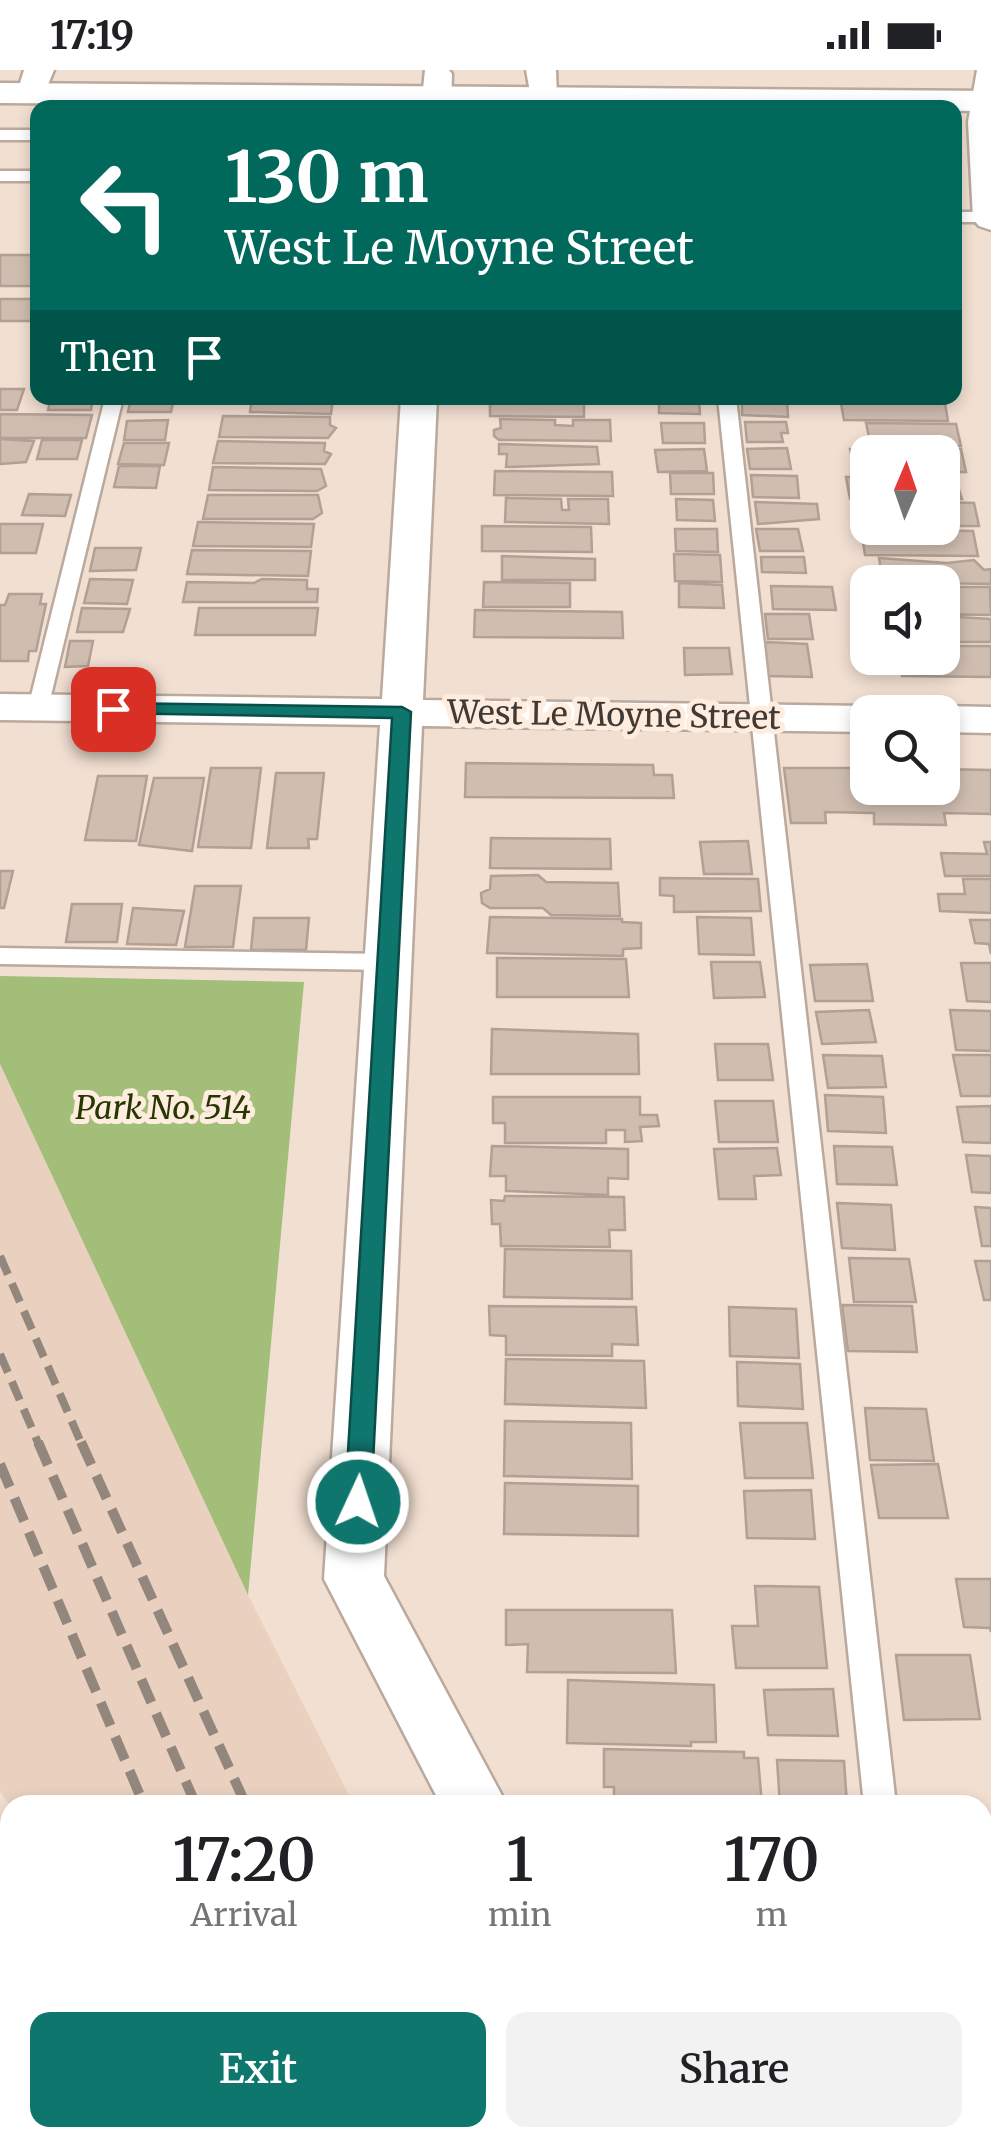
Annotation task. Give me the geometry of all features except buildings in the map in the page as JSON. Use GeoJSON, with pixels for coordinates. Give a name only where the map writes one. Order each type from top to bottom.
{"type":"FeatureCollection","features":[{"type":"Feature","properties":{"kind":"main road"},"geometry":{"type":"LineString","coordinates":[[30,82],[436,92],[542,81],[990,86],[991,218]]}},
{"type":"Feature","properties":{"kind":"street"},"geometry":{"type":"LineString","coordinates":[[419,405],[354,1579],[470,1795]]}},
{"type":"Feature","properties":{"kind":"street","name":"West Le Moyne Street"},"geometry":{"type":"LineString","coordinates":[[19,708],[850,718]]}},
{"type":"Feature","properties":{"kind":"street"},"geometry":{"type":"LineString","coordinates":[[960,720],[991,720]]}},
{"type":"Feature","properties":{"kind":"lane"},"geometry":{"type":"LineString","coordinates":[[0,135],[30,135]]}},
{"type":"Feature","properties":{"kind":"lane"},"geometry":{"type":"LineString","coordinates":[[0,176],[30,176]]}},
{"type":"Feature","properties":{"kind":"lane"},"geometry":{"type":"LineString","coordinates":[[962,217],[991,218]]}},
{"type":"Feature","properties":{"kind":"lane"},"geometry":{"type":"LineString","coordinates":[[19,708],[112,405]]}},
{"type":"Feature","properties":{"kind":"lane"},"geometry":{"type":"LineString","coordinates":[[728,405],[879,1795]]}},
{"type":"Feature","properties":{"kind":"lane"},"geometry":{"type":"LineString","coordinates":[[0,956],[388,962]]}},
{"type":"Feature","properties":{"kind":"shaded area"},"geometry":{"type":"Polygon","coordinates":[[[0,1064],[248,1595],[349,1795],[3,1795],[0,1064]]]}},
{"type":"Feature","properties":{"kind":"green space","name":"Park No. 514"},"geometry":{"type":"Polygon","coordinates":[[[0,976],[304,982],[248,1595],[0,1064],[0,976]]]}},
{"type":"Feature","properties":{"kind":"railway"},"geometry":{"type":"LineString","coordinates":[[0,1256],[82,1445]]}},
{"type":"Feature","properties":{"kind":"railway"},"geometry":{"type":"LineString","coordinates":[[0,1354],[39,1445]]}},
{"type":"Feature","properties":{"kind":"railway"},"geometry":{"type":"LineString","coordinates":[[38,1442],[192,1795]]}},
{"type":"Feature","properties":{"kind":"railway"},"geometry":{"type":"LineString","coordinates":[[81,1442],[241,1795]]}},
{"type":"Feature","properties":{"kind":"railway"},"geometry":{"type":"LineString","coordinates":[[0,1464],[140,1795]]}},
{"type":"Feature","properties":{"kind":"route"},"geometry":{"type":"LineString","coordinates":[[113,709],[402,712],[358,1502]]}}]}
